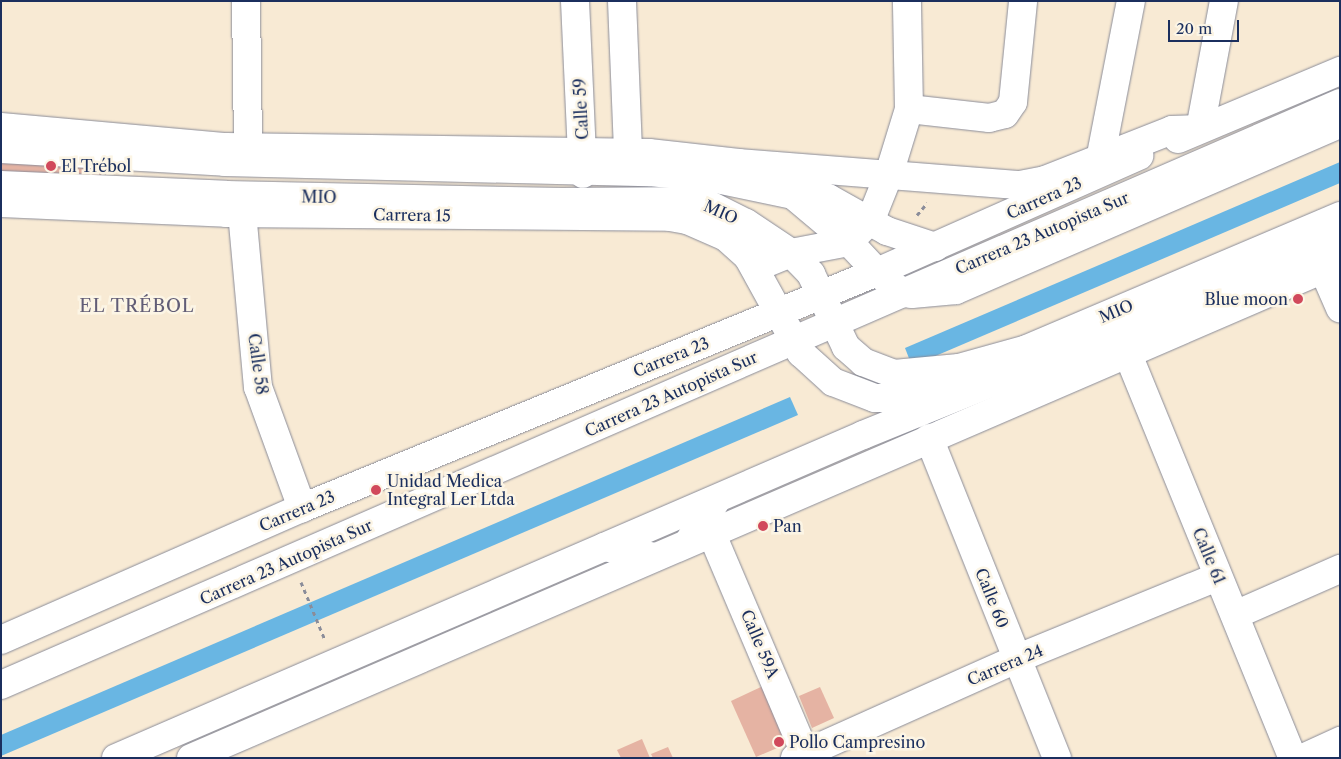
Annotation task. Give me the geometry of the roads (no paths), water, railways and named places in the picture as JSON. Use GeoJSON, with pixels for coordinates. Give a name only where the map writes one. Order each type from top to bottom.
{"type":"FeatureCollection","features":[{"type":"Feature","properties":{"kind":"main road"},"geometry":{"type":"LineString","coordinates":[[246,1],[248,148]]}},
{"type":"Feature","properties":{"kind":"main road","name":"Calle 59"},"geometry":{"type":"LineString","coordinates":[[575,1],[583,162],[583,210]]}},
{"type":"Feature","properties":{"kind":"main road"},"geometry":{"type":"LineString","coordinates":[[622,1],[628,153]]}},
{"type":"Feature","properties":{"kind":"main road"},"geometry":{"type":"LineString","coordinates":[[748,257],[764,264],[791,253],[849,242],[871,220],[889,174],[909,109],[907,1]]}},
{"type":"Feature","properties":{"kind":"main road"},"geometry":{"type":"LineString","coordinates":[[909,109],[989,118],[1005,114],[1013,102],[1023,1]]}},
{"type":"Feature","properties":{"kind":"main road"},"geometry":{"type":"LineString","coordinates":[[1100,160],[1132,1]]}},
{"type":"Feature","properties":{"kind":"main road"},"geometry":{"type":"LineString","coordinates":[[1,127],[248,148],[583,162],[628,153],[1020,185],[1045,180],[1100,160],[1172,130],[1200,129],[1224,1]]}},
{"type":"Feature","properties":{"kind":"main road","name":"Carrera 23"},"geometry":{"type":"LineString","coordinates":[[4,632],[781,312],[822,293],[877,272],[1200,129],[1340,71]]}},
{"type":"Feature","properties":{"kind":"main road","name":"Carrera 23 Autopista Sur"},"geometry":{"type":"LineString","coordinates":[[1,685],[1340,103]]}},
{"type":"Feature","properties":{"kind":"main road"},"geometry":{"type":"LineString","coordinates":[[903,293],[956,290],[1340,124]]}},
{"type":"Feature","properties":{"kind":"main road","name":"MIO"},"geometry":{"type":"LineString","coordinates":[[1,149],[225,162],[583,162],[649,172],[712,178],[793,196],[849,242],[877,272],[903,293]]}},
{"type":"Feature","properties":{"kind":"main road"},"geometry":{"type":"LineString","coordinates":[[738,163],[810,190],[871,220],[887,231],[935,247]]}},
{"type":"Feature","properties":{"kind":"main road","name":"MIO"},"geometry":{"type":"LineString","coordinates":[[1,185],[583,210],[702,201],[746,223],[791,253],[811,274],[836,321],[846,347],[870,365],[894,374],[959,368],[1027,349],[1340,216]]}},
{"type":"Feature","properties":{"kind":"main road","name":"Carrera 15"},"geometry":{"type":"LineString","coordinates":[[1,203],[242,212],[583,210],[687,220],[726,237],[748,257],[781,312],[793,341],[811,365],[833,382],[875,398],[902,398],[998,381]]}},
{"type":"Feature","properties":{"kind":"main road","name":"Calle 58"},"geometry":{"type":"LineString","coordinates":[[242,212],[258,387],[302,508]]}},
{"type":"Feature","properties":{"kind":"main road"},"geometry":{"type":"LineString","coordinates":[[124,756],[604,547],[716,502],[863,436],[1241,281],[1340,237]]}},
{"type":"Feature","properties":{"kind":"main road"},"geometry":{"type":"LineString","coordinates":[[191,758],[655,558],[700,536],[1331,266],[1340,308]]}},
{"type":"Feature","properties":{"kind":"main road"},"geometry":{"type":"LineString","coordinates":[[1241,281],[1288,283]]}},
{"type":"Feature","properties":{"kind":"main road"},"geometry":{"type":"LineString","coordinates":[[1216,314],[1241,281]]}},
{"type":"Feature","properties":{"kind":"main road","name":"Calle 61"},"geometry":{"type":"LineString","coordinates":[[1127,352],[1217,577],[1235,614],[1294,758]]}},
{"type":"Feature","properties":{"kind":"main road","name":"Calle 60"},"geometry":{"type":"LineString","coordinates":[[929,438],[1057,758]]}},
{"type":"Feature","properties":{"kind":"main road"},"geometry":{"type":"LineString","coordinates":[[700,536],[716,502]]}},
{"type":"Feature","properties":{"kind":"main road","name":"Calle 59A"},"geometry":{"type":"LineString","coordinates":[[700,536],[802,756]]}},
{"type":"Feature","properties":{"kind":"main road"},"geometry":{"type":"LineString","coordinates":[[604,547],[655,558]]}},
{"type":"Feature","properties":{"kind":"main road"},"geometry":{"type":"LineString","coordinates":[[1235,614],[1340,569]]}},
{"type":"Feature","properties":{"kind":"main road","name":"Carrera 24"},"geometry":{"type":"LineString","coordinates":[[802,756],[1016,659],[1217,577]]}},
{"type":"Feature","properties":{"kind":"main road"},"geometry":{"type":"LineString","coordinates":[[1303,758],[1340,741]]}},
{"type":"Feature","properties":{"kind":"water"},"geometry":{"type":"Polygon","coordinates":[[[1340,162],[1340,183],[912,366],[905,348],[1340,162]]]}},
{"type":"Feature","properties":{"kind":"water"},"geometry":{"type":"Polygon","coordinates":[[[790,397],[798,415],[1,756],[1,735],[790,397]]]}},
{"type":"Feature","properties":{"kind":"place","name":"El Trébol"},"geometry":{"type":"Point","coordinates":[51,166]}},
{"type":"Feature","properties":{"kind":"place","name":"Blue moon"},"geometry":{"type":"Point","coordinates":[1298,299]}},
{"type":"Feature","properties":{"kind":"place","name":"Unidad Medica Integral Ler Ltda"},"geometry":{"type":"Point","coordinates":[376,490]}},
{"type":"Feature","properties":{"kind":"place","name":"Pan"},"geometry":{"type":"Point","coordinates":[763,526]}},
{"type":"Feature","properties":{"kind":"place","name":"Pollo Campresino"},"geometry":{"type":"Point","coordinates":[779,742]}},
{"type":"Feature","properties":{"kind":"district","name":"EL TRÉBOL"},"geometry":{"type":"Point","coordinates":[137,306]}}]}
